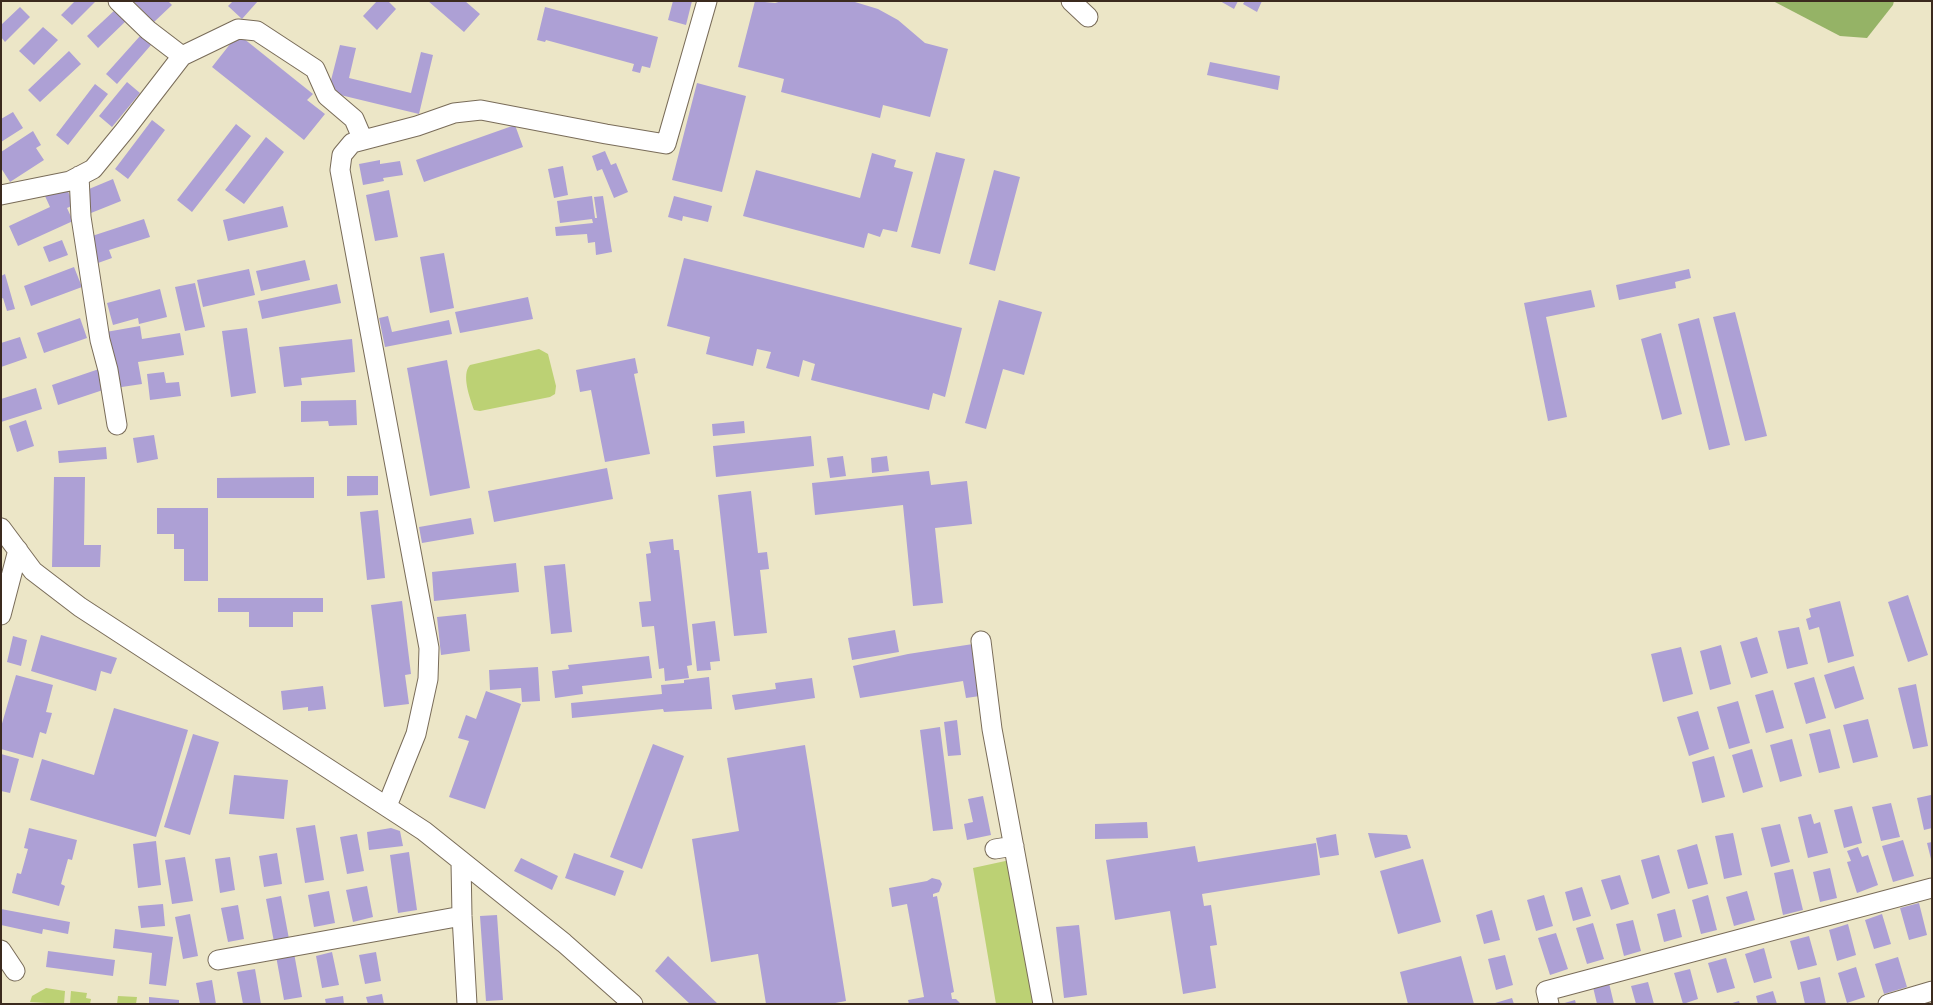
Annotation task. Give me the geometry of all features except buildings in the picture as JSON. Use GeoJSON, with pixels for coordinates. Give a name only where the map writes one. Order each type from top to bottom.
{"type":"FeatureCollection","features":[{"type":"Feature","properties":{"kind":"street"},"geometry":{"type":"LineString","coordinates":[[118,1],[148,30],[182,56]]}},
{"type":"Feature","properties":{"kind":"street"},"geometry":{"type":"LineString","coordinates":[[387,806],[416,734],[428,679],[429,648],[340,170],[342,155],[352,143],[417,126],[454,113],[481,110],[666,144],[707,1]]}},
{"type":"Feature","properties":{"kind":"street"},"geometry":{"type":"LineString","coordinates":[[1071,1],[1088,17]]}},
{"type":"Feature","properties":{"kind":"street"},"geometry":{"type":"LineString","coordinates":[[1,196],[70,180],[93,169],[182,56],[238,29],[258,31],[316,69],[327,96],[354,119],[363,140]]}},
{"type":"Feature","properties":{"kind":"street"},"geometry":{"type":"LineString","coordinates":[[79,176],[81,217],[100,340],[108,370],[116,425]]}},
{"type":"Feature","properties":{"kind":"street"},"geometry":{"type":"LineString","coordinates":[[1,528],[33,571],[80,607],[424,831],[564,943],[633,1004]]}},
{"type":"Feature","properties":{"kind":"street"},"geometry":{"type":"LineString","coordinates":[[1,615],[18,550]]}},
{"type":"Feature","properties":{"kind":"street"},"geometry":{"type":"LineString","coordinates":[[981,641],[992,729],[1043,1004]]}},
{"type":"Feature","properties":{"kind":"street"},"geometry":{"type":"LineString","coordinates":[[995,849],[1014,846]]}},
{"type":"Feature","properties":{"kind":"street"},"geometry":{"type":"LineString","coordinates":[[462,862],[462,916],[467,1004]]}},
{"type":"Feature","properties":{"kind":"street"},"geometry":{"type":"LineString","coordinates":[[1549,1004],[1546,991],[1932,888]]}},
{"type":"Feature","properties":{"kind":"street"},"geometry":{"type":"LineString","coordinates":[[218,960],[462,916]]}},
{"type":"Feature","properties":{"kind":"street"},"geometry":{"type":"LineString","coordinates":[[1,950],[16,971]]}},
{"type":"Feature","properties":{"kind":"street"},"geometry":{"type":"LineString","coordinates":[[1888,1004],[1932,992]]}},
{"type":"Feature","properties":{"kind":"green space"},"geometry":{"type":"Polygon","coordinates":[[[1773,1],[1894,1],[1893,5],[1867,38],[1840,36],[1773,1]]]}},
{"type":"Feature","properties":{"kind":"green space"},"geometry":{"type":"Polygon","coordinates":[[[539,349],[548,354],[556,386],[555,394],[550,397],[480,411],[474,410],[466,380],[467,369],[470,365],[539,349]]]}},
{"type":"Feature","properties":{"kind":"green space"},"geometry":{"type":"Polygon","coordinates":[[[1010,860],[1034,1004],[996,1004],[973,868],[1010,860]]]}},
{"type":"Feature","properties":{"kind":"green space"},"geometry":{"type":"Polygon","coordinates":[[[46,988],[65,991],[64,1004],[30,1002],[32,996],[46,988]]]}},
{"type":"Feature","properties":{"kind":"green space"},"geometry":{"type":"Polygon","coordinates":[[[71,991],[87,993],[86,998],[91,999],[90,1004],[70,1004],[71,991]]]}},
{"type":"Feature","properties":{"kind":"green space"},"geometry":{"type":"Polygon","coordinates":[[[118,996],[137,997],[136,1004],[117,1004],[118,996]]]}}]}
